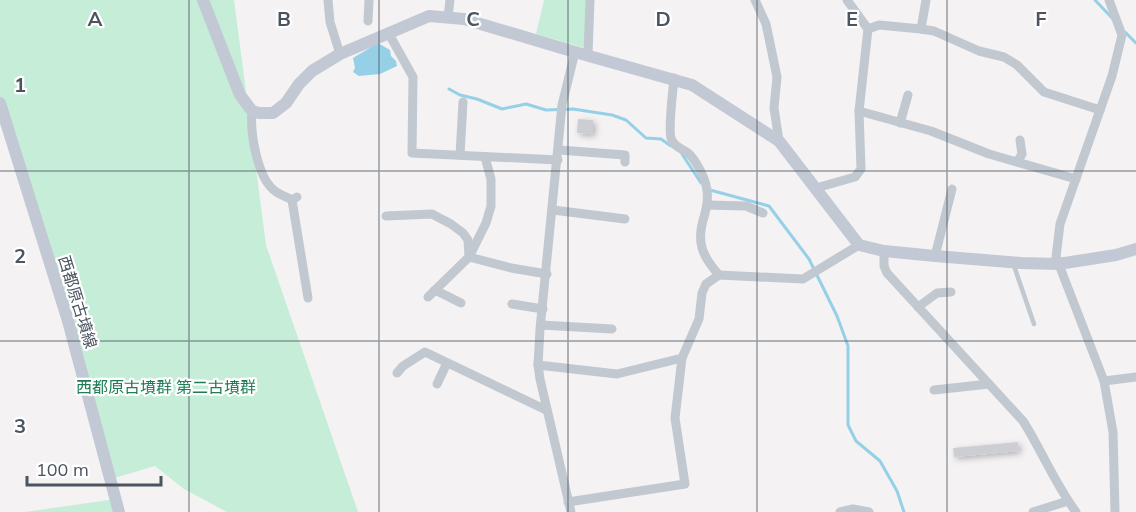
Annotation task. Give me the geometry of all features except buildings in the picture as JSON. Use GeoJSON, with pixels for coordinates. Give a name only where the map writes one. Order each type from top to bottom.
{"type":"FeatureCollection","features":[{"type":"Feature","properties":{"kind":"street"},"geometry":{"type":"LineString","coordinates":[[203,0],[240,95],[252,111],[253,136],[266,181],[275,191],[295,198],[308,298]]}},
{"type":"Feature","properties":{"kind":"street"},"geometry":{"type":"LineString","coordinates":[[328,0],[330,22],[340,54]]}},
{"type":"Feature","properties":{"kind":"street"},"geometry":{"type":"LineString","coordinates":[[368,21],[369,0]]}},
{"type":"Feature","properties":{"kind":"street"},"geometry":{"type":"LineString","coordinates":[[448,16],[450,0]]}},
{"type":"Feature","properties":{"kind":"street"},"geometry":{"type":"LineString","coordinates":[[571,512],[546,410],[538,364],[562,109],[582,53],[590,0]]}},
{"type":"Feature","properties":{"kind":"street"},"geometry":{"type":"LineString","coordinates":[[756,0],[766,24],[777,76],[774,108],[779,141]]}},
{"type":"Feature","properties":{"kind":"street"},"geometry":{"type":"LineString","coordinates":[[816,188],[855,177],[861,169],[859,111],[868,29],[847,0]]}},
{"type":"Feature","properties":{"kind":"street"},"geometry":{"type":"LineString","coordinates":[[921,29],[926,0]]}},
{"type":"Feature","properties":{"kind":"street"},"geometry":{"type":"LineString","coordinates":[[1109,0],[1122,35],[1112,76],[1060,224],[1056,257],[1104,381],[1113,432],[1115,512]]}},
{"type":"Feature","properties":{"kind":"street"},"geometry":{"type":"LineString","coordinates":[[252,111],[273,113],[286,103],[299,84],[312,71],[340,54],[429,16],[448,16],[693,84],[779,141],[859,245],[884,251],[934,256],[1012,263],[1058,264],[1116,255],[1136,249]]}},
{"type":"Feature","properties":{"kind":"street"},"geometry":{"type":"LineString","coordinates":[[868,29],[879,25],[934,31],[979,51],[1004,57],[1017,65],[1044,93],[1100,110]]}},
{"type":"Feature","properties":{"kind":"street"},"geometry":{"type":"LineString","coordinates":[[389,34],[413,77],[412,153],[485,157],[625,155],[625,162]]}},
{"type":"Feature","properties":{"kind":"street"},"geometry":{"type":"LineString","coordinates":[[674,78],[670,136],[679,149],[688,153],[706,185],[707,201],[702,224],[701,248],[707,262],[719,275]]}},
{"type":"Feature","properties":{"kind":"street"},"geometry":{"type":"LineString","coordinates":[[900,123],[908,95]]}},
{"type":"Feature","properties":{"kind":"street"},"geometry":{"type":"LineString","coordinates":[[460,155],[463,102]]}},
{"type":"Feature","properties":{"kind":"street","name":"西都原古墳線"},"geometry":{"type":"LineString","coordinates":[[0,103],[68,321],[119,512]]}},
{"type":"Feature","properties":{"kind":"street"},"geometry":{"type":"LineString","coordinates":[[859,111],[931,131],[988,153],[1076,179]]}},
{"type":"Feature","properties":{"kind":"street"},"geometry":{"type":"LineString","coordinates":[[1017,162],[1022,154],[1020,140]]}},
{"type":"Feature","properties":{"kind":"street"},"geometry":{"type":"LineString","coordinates":[[461,303],[431,294],[469,257],[486,223],[491,206],[491,179],[485,157]]}},
{"type":"Feature","properties":{"kind":"street"},"geometry":{"type":"LineString","coordinates":[[934,256],[952,189]]}},
{"type":"Feature","properties":{"kind":"street"},"geometry":{"type":"LineString","coordinates":[[707,201],[746,206],[763,213]]}},
{"type":"Feature","properties":{"kind":"street"},"geometry":{"type":"LineString","coordinates":[[553,210],[625,219]]}},
{"type":"Feature","properties":{"kind":"street"},"geometry":{"type":"LineString","coordinates":[[386,216],[432,214],[463,233],[468,240],[469,257]]}},
{"type":"Feature","properties":{"kind":"street"},"geometry":{"type":"LineString","coordinates":[[568,501],[685,484],[675,418],[682,358],[699,319],[702,293],[706,284],[719,275],[803,279],[859,245]]}},
{"type":"Feature","properties":{"kind":"street"},"geometry":{"type":"LineString","coordinates":[[884,251],[884,266],[887,273],[1023,421],[1076,512]]}},
{"type":"Feature","properties":{"kind":"street"},"geometry":{"type":"LineString","coordinates":[[469,257],[511,268],[547,274]]}},
{"type":"Feature","properties":{"kind":"street"},"geometry":{"type":"LineString","coordinates":[[918,307],[937,293],[951,292]]}},
{"type":"Feature","properties":{"kind":"street"},"geometry":{"type":"LineString","coordinates":[[512,304],[543,309]]}},
{"type":"Feature","properties":{"kind":"street"},"geometry":{"type":"LineString","coordinates":[[541,325],[612,329]]}},
{"type":"Feature","properties":{"kind":"street"},"geometry":{"type":"LineString","coordinates":[[397,373],[403,366],[424,352],[546,410]]}},
{"type":"Feature","properties":{"kind":"street"},"geometry":{"type":"LineString","coordinates":[[538,364],[617,374],[682,358]]}},
{"type":"Feature","properties":{"kind":"street"},"geometry":{"type":"LineString","coordinates":[[437,384],[447,363]]}},
{"type":"Feature","properties":{"kind":"street"},"geometry":{"type":"LineString","coordinates":[[1104,381],[1136,377]]}},
{"type":"Feature","properties":{"kind":"street"},"geometry":{"type":"LineString","coordinates":[[934,390],[989,384]]}},
{"type":"Feature","properties":{"kind":"street"},"geometry":{"type":"LineString","coordinates":[[1032,501],[1033,512],[1068,501]]}},
{"type":"Feature","properties":{"kind":"street"},"geometry":{"type":"LineString","coordinates":[[840,512],[853,509],[869,512]]}},
{"type":"Feature","properties":{"kind":"lane"},"geometry":{"type":"LineString","coordinates":[[1012,263],[1034,324]]}},
{"type":"Feature","properties":{"kind":"green space","name":"西都原古墳群 第二古墳群"},"geometry":{"type":"Polygon","coordinates":[[[0,0],[234,0],[266,245],[358,512],[227,512],[184,489],[155,466],[111,479],[0,103],[0,0]]]}},
{"type":"Feature","properties":{"kind":"green space"},"geometry":{"type":"Polygon","coordinates":[[[544,0],[587,0],[585,48],[536,34],[544,0]]]}},
{"type":"Feature","properties":{"kind":"green space"},"geometry":{"type":"Polygon","coordinates":[[[116,499],[119,512],[25,512],[116,499]]]}},
{"type":"Feature","properties":{"kind":"water"},"geometry":{"type":"Polygon","coordinates":[[[378,43],[390,50],[397,66],[380,74],[359,76],[353,72],[355,68],[353,58],[378,43]]]}},
{"type":"Feature","properties":{"kind":"waterway"},"geometry":{"type":"LineString","coordinates":[[1095,0],[1112,18]]}},
{"type":"Feature","properties":{"kind":"waterway"},"geometry":{"type":"LineString","coordinates":[[1125,32],[1136,43]]}},
{"type":"Feature","properties":{"kind":"waterway"},"geometry":{"type":"LineString","coordinates":[[449,89],[502,109],[526,104],[546,110],[573,109],[612,115],[626,120],[646,138],[661,139],[671,146]]}},
{"type":"Feature","properties":{"kind":"waterway"},"geometry":{"type":"LineString","coordinates":[[682,154],[701,183]]}},
{"type":"Feature","properties":{"kind":"waterway"},"geometry":{"type":"LineString","coordinates":[[710,190],[769,206],[809,259],[837,316],[848,346],[848,425],[856,441],[880,461],[897,491],[904,512]]}}]}
